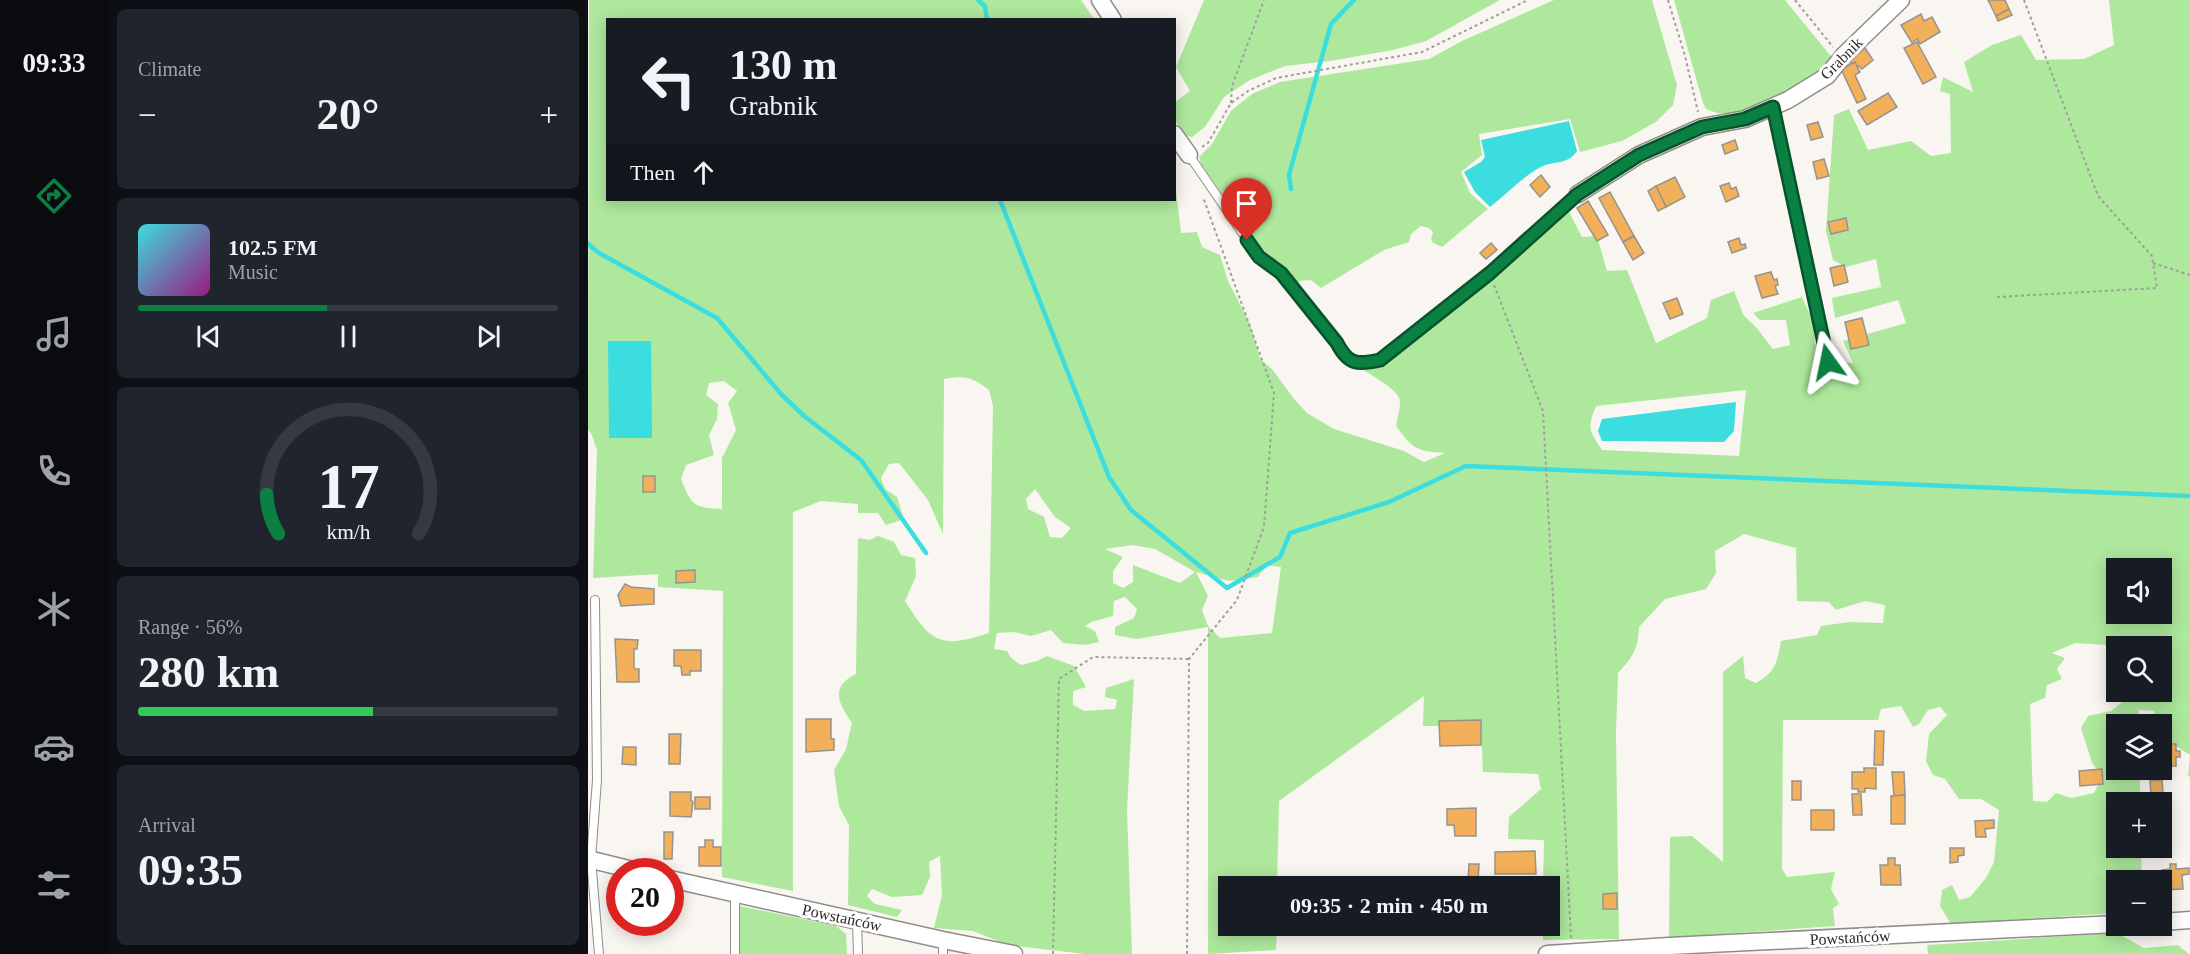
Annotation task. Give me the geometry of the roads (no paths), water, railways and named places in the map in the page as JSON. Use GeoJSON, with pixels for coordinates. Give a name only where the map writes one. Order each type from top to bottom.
{"type":"FeatureCollection","features":[{"type":"Feature","properties":{"kind":"street"},"geometry":{"type":"LineString","coordinates":[[1100,0],[1112,18]]}},
{"type":"Feature","properties":{"kind":"street","name":"Grabnik"},"geometry":{"type":"LineString","coordinates":[[1578,194],[1639,155],[1702,127],[1745,119],[1788,100],[1827,76],[1844,55],[1901,0]]}},
{"type":"Feature","properties":{"kind":"street"},"geometry":{"type":"LineString","coordinates":[[1176,137],[1188,155]]}},
{"type":"Feature","properties":{"kind":"street"},"geometry":{"type":"LineString","coordinates":[[589,859],[606,863]]}},
{"type":"Feature","properties":{"kind":"street","name":"Powstańców"},"geometry":{"type":"LineString","coordinates":[[684,882],[857,920],[943,947],[1014,954]]}},
{"type":"Feature","properties":{"kind":"street"},"geometry":{"type":"LineString","coordinates":[[2172,921],[2190,920]]}},
{"type":"Feature","properties":{"kind":"street","name":"Powstańców"},"geometry":{"type":"LineString","coordinates":[[1548,954],[1669,950],[2106,925]]}},
{"type":"Feature","properties":{"kind":"lane"},"geometry":{"type":"LineString","coordinates":[[1773,107],[1828,362]]}},
{"type":"Feature","properties":{"kind":"lane"},"geometry":{"type":"LineString","coordinates":[[1188,155],[1259,257],[1281,273],[1337,343],[1342,353],[1352,362],[1365,364],[1380,360],[1490,273],[1578,194]]}},
{"type":"Feature","properties":{"kind":"lane"},"geometry":{"type":"LineString","coordinates":[[595,600],[597,780],[589,859],[598,954]]}},
{"type":"Feature","properties":{"kind":"lane"},"geometry":{"type":"LineString","coordinates":[[735,894],[735,954]]}},
{"type":"Feature","properties":{"kind":"lane"},"geometry":{"type":"LineString","coordinates":[[857,920],[858,954]]}},
{"type":"Feature","properties":{"kind":"water"},"geometry":{"type":"Polygon","coordinates":[[[1569,121],[1577,151],[1573,156],[1533,172],[1490,207],[1475,192],[1464,172],[1485,157],[1481,140],[1569,121]]]}},
{"type":"Feature","properties":{"kind":"water"},"geometry":{"type":"Polygon","coordinates":[[[608,341],[651,341],[652,438],[609,438],[608,341]]]}},
{"type":"Feature","properties":{"kind":"water"},"geometry":{"type":"Polygon","coordinates":[[[1736,402],[1734,431],[1724,442],[1602,441],[1598,431],[1602,419],[1736,402]]]}},
{"type":"Feature","properties":{"kind":"waterway"},"geometry":{"type":"LineString","coordinates":[[978,0],[985,6],[987,18]]}},
{"type":"Feature","properties":{"kind":"waterway"},"geometry":{"type":"LineString","coordinates":[[1291,189],[1289,175],[1331,24],[1354,0]]}},
{"type":"Feature","properties":{"kind":"waterway"},"geometry":{"type":"LineString","coordinates":[[1000,201],[1109,477],[1131,510],[1227,588],[1280,557],[1290,533],[1389,502],[1466,466],[2190,496]]}},
{"type":"Feature","properties":{"kind":"waterway"},"geometry":{"type":"LineString","coordinates":[[588,244],[599,253],[717,318],[781,394],[804,416],[861,460],[926,553]]}}]}
